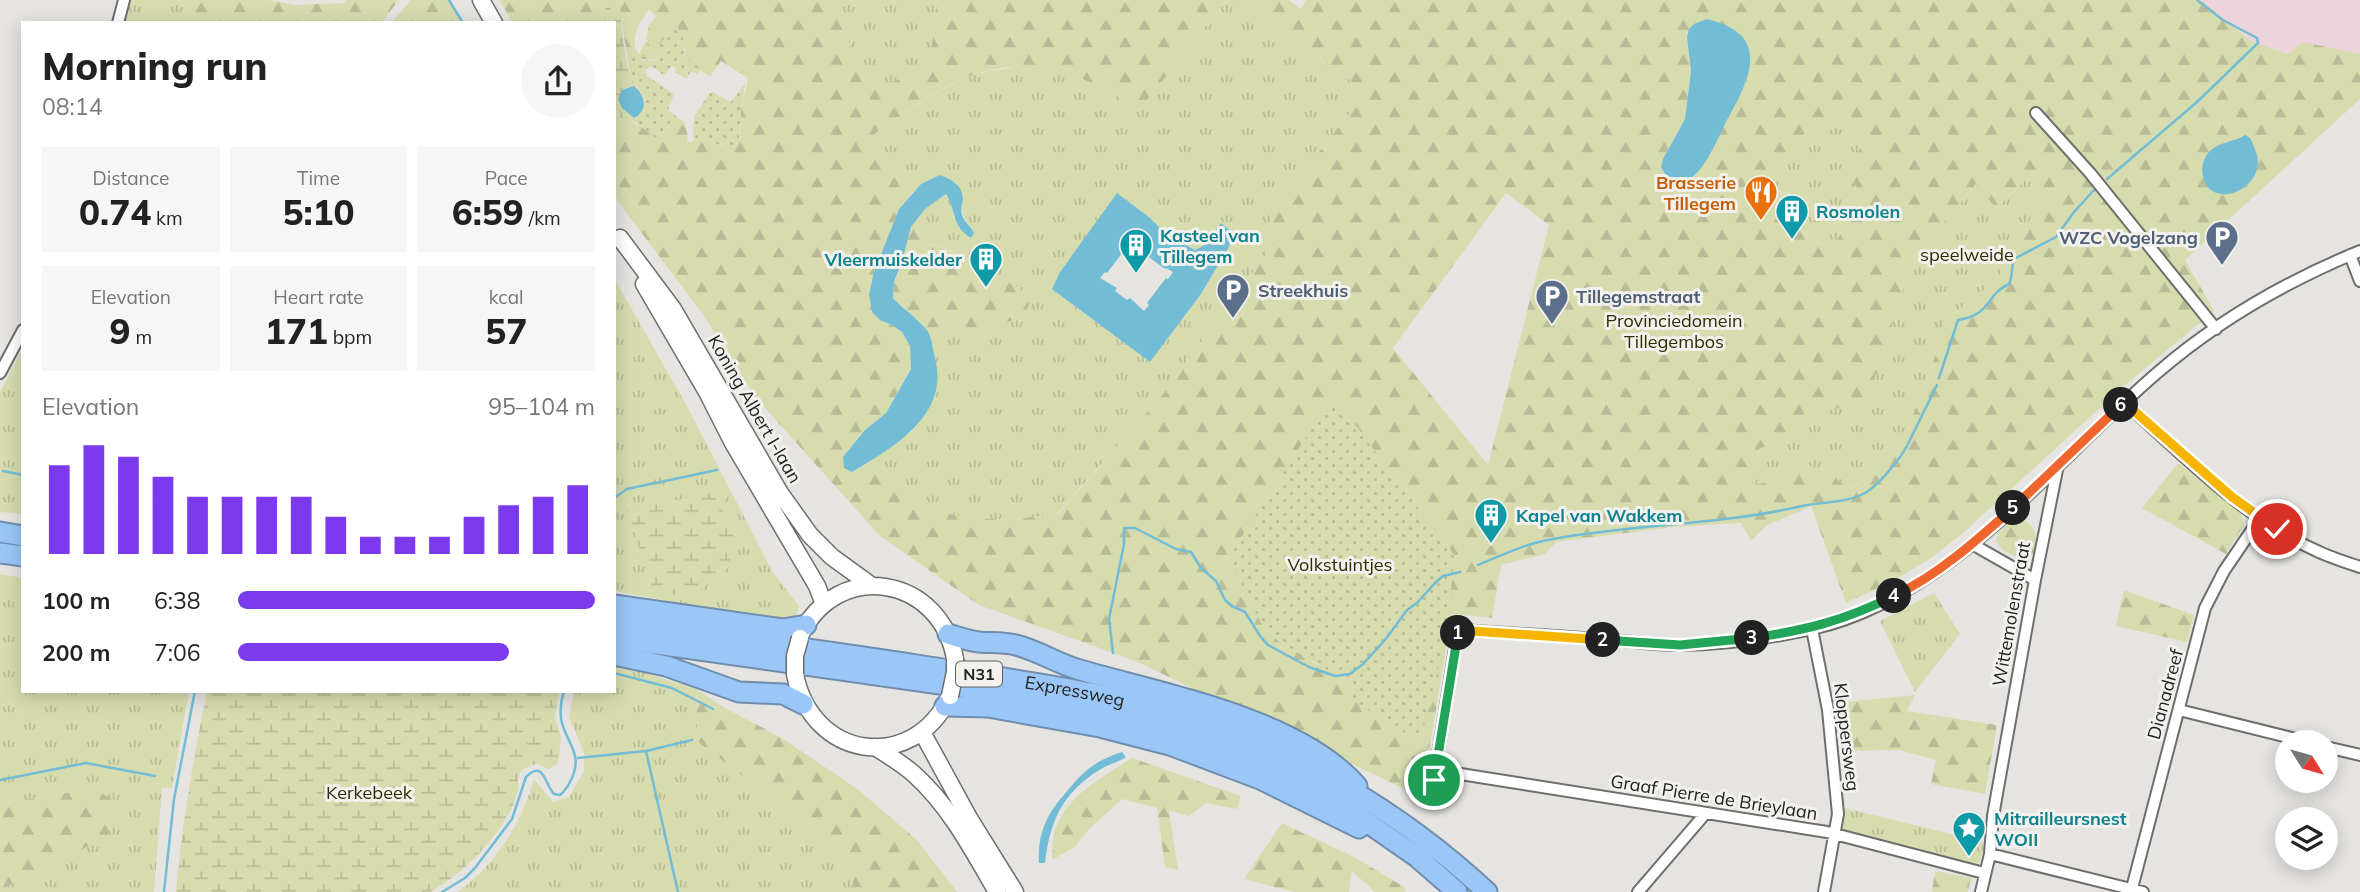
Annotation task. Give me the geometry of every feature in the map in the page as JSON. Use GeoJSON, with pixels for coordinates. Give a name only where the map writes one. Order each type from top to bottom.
{"type":"FeatureCollection","features":[{"type":"Feature","properties":{"kind":"highway"},"geometry":{"type":"LineString","coordinates":[[0,532],[21,536]]}},
{"type":"Feature","properties":{"kind":"highway"},"geometry":{"type":"LineString","coordinates":[[0,553],[21,556]]}},
{"type":"Feature","properties":{"kind":"highway"},"geometry":{"type":"LineString","coordinates":[[616,605],[803,631]]}},
{"type":"Feature","properties":{"kind":"highway","name":"Expressweg"},"geometry":{"type":"LineString","coordinates":[[616,622],[1017,680],[1121,699],[1179,715],[1264,746],[1369,800],[1442,852],[1487,892]]}},
{"type":"Feature","properties":{"kind":"highway","name":"N31"},"geometry":{"type":"LineString","coordinates":[[948,634],[977,642],[1015,644],[1077,669],[1185,699],[1270,729],[1316,751],[1334,763],[1369,800]]}},
{"type":"Feature","properties":{"kind":"highway","name":"Expressweg"},"geometry":{"type":"LineString","coordinates":[[616,638],[1031,697],[1174,728],[1219,743],[1295,776],[1322,791],[1417,856],[1457,892]]}},
{"type":"Feature","properties":{"kind":"highway"},"geometry":{"type":"LineString","coordinates":[[616,655],[666,666],[738,692],[783,694],[803,704]]}},
{"type":"Feature","properties":{"kind":"highway","name":"N31"},"geometry":{"type":"LineString","coordinates":[[947,701],[1100,727],[1170,745],[1260,779],[1360,829],[1393,839]]}},
{"type":"Feature","properties":{"kind":"main road"},"geometry":{"type":"LineString","coordinates":[[481,0],[493,21]]}},
{"type":"Feature","properties":{"kind":"main road","name":"Koning Albert I-laan"},"geometry":{"type":"LineString","coordinates":[[617,232],[673,309],[780,492],[810,535],[832,557],[872,586]]}},
{"type":"Feature","properties":{"kind":"main road","name":"Koning Albert I-laan"},"geometry":{"type":"LineString","coordinates":[[617,232],[733,443],[817,586],[824,604]]}},
{"type":"Feature","properties":{"kind":"main road","name":"Koning Albert I-laan"},"geometry":{"type":"LineString","coordinates":[[803,631],[824,604],[847,592],[872,586],[895,589],[917,598],[930,608],[948,634],[955,659],[953,684],[947,701]]}},
{"type":"Feature","properties":{"kind":"main road"},"geometry":{"type":"LineString","coordinates":[[803,631],[795,656],[794,674],[803,704],[813,718],[841,740],[874,747],[899,743],[922,732],[947,701]]}},
{"type":"Feature","properties":{"kind":"main road"},"geometry":{"type":"LineString","coordinates":[[922,732],[969,818],[1015,892]]}},
{"type":"Feature","properties":{"kind":"main road"},"geometry":{"type":"LineString","coordinates":[[874,747],[914,773],[931,792],[954,820],[997,892]]}},
{"type":"Feature","properties":{"kind":"street"},"geometry":{"type":"LineString","coordinates":[[119,21],[124,0]]}},
{"type":"Feature","properties":{"kind":"street"},"geometry":{"type":"LineString","coordinates":[[2036,113],[2074,153],[2216,329]]}},
{"type":"Feature","properties":{"kind":"street"},"geometry":{"type":"LineString","coordinates":[[1812,629],[1857,614],[1899,594],[1972,544],[2160,370],[2270,293],[2355,253],[2360,281]]}},
{"type":"Feature","properties":{"kind":"street"},"geometry":{"type":"LineString","coordinates":[[0,373],[21,334]]}},
{"type":"Feature","properties":{"kind":"street"},"geometry":{"type":"LineString","coordinates":[[2124,402],[2204,473],[2260,518],[2313,550],[2360,567]]}},
{"type":"Feature","properties":{"kind":"street","name":"Wittemolenstraat"},"geometry":{"type":"LineString","coordinates":[[1981,892],[1990,854],[1993,816],[2057,465]]}},
{"type":"Feature","properties":{"kind":"street","name":"Dianadreef"},"geometry":{"type":"LineString","coordinates":[[2136,891],[2179,710],[2209,600],[2224,571],[2260,518]]}},
{"type":"Feature","properties":{"kind":"street"},"geometry":{"type":"LineString","coordinates":[[1972,544],[2035,580]]}},
{"type":"Feature","properties":{"kind":"street","name":"Graaf Pierre de Brieylaan"},"geometry":{"type":"LineString","coordinates":[[1812,629],[1724,642],[1680,645],[1458,630],[1434,775],[1834,835],[1984,873]]}},
{"type":"Feature","properties":{"kind":"street","name":"Kloppersweg"},"geometry":{"type":"LineString","coordinates":[[1812,629],[1830,735],[1838,814],[1824,892]]}},
{"type":"Feature","properties":{"kind":"street"},"geometry":{"type":"LineString","coordinates":[[2179,710],[2275,734]]}},
{"type":"Feature","properties":{"kind":"street"},"geometry":{"type":"LineString","coordinates":[[2338,750],[2360,755]]}},
{"type":"Feature","properties":{"kind":"street"},"geometry":{"type":"LineString","coordinates":[[1638,892],[1705,814]]}},
{"type":"Feature","properties":{"kind":"street"},"geometry":{"type":"LineString","coordinates":[[1990,854],[2136,891]]}},
{"type":"Feature","properties":{"kind":"shaded area"},"geometry":{"type":"Polygon","coordinates":[[[2201,0],[2360,0],[2360,54],[2303,43],[2289,54],[2251,41],[2201,0]]]}},
{"type":"Feature","properties":{"kind":"green space"},"geometry":{"type":"Polygon","coordinates":[[[131,0],[204,0],[183,21],[126,21],[131,0]]]}},
{"type":"Feature","properties":{"kind":"green space"},"geometry":{"type":"Polygon","coordinates":[[[204,0],[268,0],[295,5],[344,3],[346,0],[399,0],[383,21],[183,21],[204,0]]]}},
{"type":"Feature","properties":{"kind":"green space"},"geometry":{"type":"Polygon","coordinates":[[[411,0],[449,0],[462,21],[393,21],[411,0]]]}},
{"type":"Feature","properties":{"kind":"green space"},"geometry":{"type":"Polygon","coordinates":[[[499,0],[607,0],[607,21],[512,21],[499,0]]]}},
{"type":"Feature","properties":{"kind":"green space"},"geometry":{"type":"Polygon","coordinates":[[[607,0],[616,0],[619,4],[627,63],[635,85],[641,92],[634,118],[616,116],[616,21],[607,21],[607,0]]]}},
{"type":"Feature","properties":{"kind":"green space","name":"Provinciedomein Tillegembos"},"geometry":{"type":"Polygon","coordinates":[[[616,0],[833,0],[862,75],[868,85],[875,87],[919,73],[930,56],[939,0],[1227,0],[1138,111],[1102,88],[1062,72],[1019,67],[997,69],[976,74],[947,87],[865,141],[911,194],[899,209],[874,272],[880,320],[902,332],[910,346],[911,368],[886,413],[865,430],[843,457],[853,472],[871,461],[903,484],[925,505],[957,516],[1005,520],[1058,514],[1160,398],[1271,247],[1274,233],[1269,215],[1366,93],[1246,0],[1289,0],[1301,9],[1306,0],[2201,0],[2251,41],[2288,54],[2303,42],[2360,54],[2360,99],[2185,260],[2214,311],[2124,386],[1964,532],[1930,559],[1889,583],[1846,603],[1811,506],[1766,526],[1751,541],[1741,523],[1673,527],[1556,542],[1545,554],[1501,565],[1492,618],[1452,614],[1426,769],[1417,795],[1133,660],[979,605],[880,536],[756,398],[702,313],[616,197],[616,116],[629,118],[636,125],[667,128],[676,116],[686,127],[687,142],[707,141],[722,146],[740,140],[741,109],[748,78],[721,61],[710,77],[684,58],[685,47],[671,27],[665,40],[658,46],[646,40],[649,25],[656,16],[649,10],[638,26],[636,50],[639,55],[644,43],[655,51],[658,60],[639,59],[630,73],[619,4],[616,0]],[[1694,24],[1687,37],[1691,71],[1685,119],[1663,159],[1690,179],[1704,164],[1694,24]],[[1829,114],[1807,131],[1780,168],[1772,170],[1759,188],[1821,200],[1845,210],[1852,210],[1856,186],[1847,182],[1849,170],[1860,148],[1857,130],[1839,116],[1829,114]],[[2032,174],[1996,208],[1976,184],[1913,258],[1877,373],[1854,413],[1822,403],[1795,432],[1759,449],[1752,485],[1781,480],[1788,462],[1818,468],[1851,489],[1878,469],[1903,440],[1928,378],[1946,320],[1997,280],[2042,198],[2032,174]],[[1506,193],[1393,348],[1488,465],[1549,225],[1506,193]],[[1802,209],[1794,223],[1812,239],[1824,244],[1831,243],[1843,232],[1839,220],[1815,210],[1802,209]],[[1329,402],[1232,553],[1232,564],[1313,663],[1354,685],[1349,698],[1451,610],[1454,555],[1329,402]]]}},
{"type":"Feature","properties":{"kind":"green space"},"geometry":{"type":"Polygon","coordinates":[[[833,0],[939,0],[930,56],[919,73],[875,87],[868,85],[833,0]]]}},
{"type":"Feature","properties":{"kind":"green space"},"geometry":{"type":"Polygon","coordinates":[[[1227,0],[1246,0],[1366,93],[1270,215],[1274,233],[1271,247],[1160,398],[1057,514],[1005,520],[957,516],[925,505],[903,484],[871,461],[916,428],[933,350],[930,336],[1022,319],[1020,288],[943,247],[920,244],[925,209],[945,194],[953,206],[953,218],[973,229],[963,215],[963,198],[921,184],[911,194],[865,141],[918,104],[961,80],[979,73],[1017,66],[1055,70],[1085,79],[1113,93],[1138,111],[1227,0]],[[1117,194],[1060,272],[1052,289],[1150,362],[1201,294],[1236,235],[1221,223],[1203,247],[1195,250],[1165,233],[1150,218],[1117,194]]]}},
{"type":"Feature","properties":{"kind":"green space"},"geometry":{"type":"Polygon","coordinates":[[[675,25],[684,39],[683,56],[701,69],[697,74],[691,72],[686,79],[675,72],[676,69],[672,66],[664,75],[652,67],[645,70],[647,76],[674,94],[668,110],[676,116],[667,128],[666,138],[661,137],[659,140],[629,118],[641,113],[644,102],[631,77],[633,67],[629,57],[634,55],[642,60],[657,61],[655,51],[644,43],[648,40],[658,46],[675,25]]]}},
{"type":"Feature","properties":{"kind":"green space"},"geometry":{"type":"Polygon","coordinates":[[[745,83],[739,143],[728,146],[705,142],[693,144],[694,116],[709,94],[712,92],[731,102],[745,83]]]}},
{"type":"Feature","properties":{"kind":"green space"},"geometry":{"type":"Polygon","coordinates":[[[1829,114],[1839,116],[1857,130],[1860,148],[1849,170],[1847,181],[1856,186],[1852,210],[1845,210],[1821,200],[1759,187],[1773,170],[1780,168],[1791,150],[1817,121],[1829,114]]]}},
{"type":"Feature","properties":{"kind":"green space","name":"speelweide"},"geometry":{"type":"Polygon","coordinates":[[[2032,174],[2042,198],[1997,280],[1946,320],[1928,378],[1903,440],[1878,469],[1850,489],[1818,468],[1781,480],[1751,485],[1759,449],[1795,432],[1823,402],[1854,412],[1877,373],[1913,258],[1977,183],[1996,208],[2032,174]]]}},
{"type":"Feature","properties":{"kind":"green space"},"geometry":{"type":"Polygon","coordinates":[[[925,209],[920,244],[942,247],[1020,288],[1029,304],[1022,319],[930,336],[918,320],[893,298],[894,283],[911,227],[925,209]]]}},
{"type":"Feature","properties":{"kind":"green space"},"geometry":{"type":"Polygon","coordinates":[[[1802,209],[1815,210],[1839,220],[1844,232],[1831,243],[1825,244],[1812,239],[1794,223],[1802,209]]]}},
{"type":"Feature","properties":{"kind":"green space"},"geometry":{"type":"Polygon","coordinates":[[[616,282],[688,408],[772,571],[799,606],[796,615],[778,621],[616,591],[616,282]]]}},
{"type":"Feature","properties":{"kind":"green space"},"geometry":{"type":"Polygon","coordinates":[[[21,352],[21,514],[0,512],[0,392],[21,352]]]}},
{"type":"Feature","properties":{"kind":"green space","name":"Volkstuintjes"},"geometry":{"type":"Polygon","coordinates":[[[1329,402],[1338,402],[1454,555],[1452,610],[1420,743],[1349,698],[1354,685],[1282,644],[1265,631],[1232,564],[1231,553],[1329,402]]]}},
{"type":"Feature","properties":{"kind":"green space"},"geometry":{"type":"Polygon","coordinates":[[[2178,463],[2241,513],[2244,525],[2226,554],[2142,508],[2178,463]]]}},
{"type":"Feature","properties":{"kind":"green space"},"geometry":{"type":"Polygon","coordinates":[[[724,490],[722,521],[735,533],[729,567],[694,595],[654,594],[627,510],[724,490]]]}},
{"type":"Feature","properties":{"kind":"green space"},"geometry":{"type":"Polygon","coordinates":[[[2021,519],[2032,527],[2037,540],[2034,552],[2023,560],[2002,550],[1996,541],[2005,526],[2021,519]]]}},
{"type":"Feature","properties":{"kind":"green space"},"geometry":{"type":"Polygon","coordinates":[[[0,574],[21,578],[21,693],[189,693],[172,788],[162,788],[154,892],[0,892],[107,837],[93,789],[0,803],[0,574]]]}},
{"type":"Feature","properties":{"kind":"green space"},"geometry":{"type":"Polygon","coordinates":[[[2124,590],[2194,615],[2187,642],[2116,626],[2124,590]]]}},
{"type":"Feature","properties":{"kind":"green space"},"geometry":{"type":"Polygon","coordinates":[[[1934,593],[1960,634],[1915,692],[1880,621],[1934,593]]]}},
{"type":"Feature","properties":{"kind":"green space"},"geometry":{"type":"Polygon","coordinates":[[[616,666],[696,689],[698,742],[848,856],[855,892],[458,892],[484,869],[505,842],[522,812],[534,779],[553,802],[569,797],[584,771],[584,752],[569,718],[574,693],[616,693],[616,666]]]}},
{"type":"Feature","properties":{"kind":"green space"},"geometry":{"type":"Polygon","coordinates":[[[696,689],[725,708],[782,738],[856,788],[917,840],[957,892],[855,892],[848,856],[698,742],[696,689]]]}},
{"type":"Feature","properties":{"kind":"green space","name":"Kerkebeek"},"geometry":{"type":"Polygon","coordinates":[[[207,693],[559,693],[555,718],[561,736],[556,765],[548,769],[538,764],[523,770],[519,776],[519,787],[512,808],[496,834],[455,876],[431,892],[176,892],[197,741],[207,693]]]}},
{"type":"Feature","properties":{"kind":"green space"},"geometry":{"type":"Polygon","coordinates":[[[1915,695],[1907,711],[1997,725],[1985,794],[1931,784],[1936,760],[1899,750],[1843,751],[1836,703],[1915,695]]]}},
{"type":"Feature","properties":{"kind":"green space"},"geometry":{"type":"Polygon","coordinates":[[[1132,758],[1241,796],[1237,809],[1206,803],[1189,816],[1169,811],[1178,870],[1165,867],[1157,808],[1122,799],[1088,830],[1075,847],[1052,860],[1053,839],[1062,815],[1088,787],[1132,758]]]}},
{"type":"Feature","properties":{"kind":"green space"},"geometry":{"type":"Polygon","coordinates":[[[93,789],[119,803],[107,837],[0,890],[0,803],[93,789]]]}},
{"type":"Feature","properties":{"kind":"green space"},"geometry":{"type":"Polygon","coordinates":[[[1844,808],[1985,842],[1980,862],[1973,866],[1844,832],[1840,826],[1845,814],[1844,808]]]}},
{"type":"Feature","properties":{"kind":"green space"},"geometry":{"type":"Polygon","coordinates":[[[1282,823],[1354,857],[1406,888],[1405,892],[1375,892],[1352,871],[1349,892],[1295,892],[1244,879],[1282,823]]]}},
{"type":"Feature","properties":{"kind":"green space"},"geometry":{"type":"Polygon","coordinates":[[[1935,871],[1971,878],[1968,892],[1932,892],[1935,871]]]}},
{"type":"Feature","properties":{"kind":"water"},"geometry":{"type":"Polygon","coordinates":[[[1707,19],[1728,26],[1742,36],[1749,48],[1750,62],[1741,92],[1708,158],[1695,175],[1677,183],[1664,173],[1661,167],[1685,119],[1691,71],[1687,37],[1689,29],[1707,19]]]}},
{"type":"Feature","properties":{"kind":"water"},"geometry":{"type":"Polygon","coordinates":[[[634,86],[644,103],[642,111],[634,118],[622,108],[618,99],[622,90],[634,86]]]}},
{"type":"Feature","properties":{"kind":"water"},"geometry":{"type":"Polygon","coordinates":[[[2245,135],[2250,138],[2258,161],[2255,174],[2239,191],[2217,193],[2208,187],[2203,176],[2204,160],[2214,148],[2245,135]]]}},
{"type":"Feature","properties":{"kind":"water"},"geometry":{"type":"Polygon","coordinates":[[[940,175],[961,189],[962,215],[974,233],[971,238],[960,229],[946,194],[925,209],[911,227],[894,282],[893,298],[928,332],[937,378],[934,396],[926,413],[901,440],[852,472],[844,468],[843,457],[865,430],[886,413],[911,369],[910,346],[902,332],[880,320],[872,312],[869,295],[874,272],[899,209],[921,184],[940,175]]]}},
{"type":"Feature","properties":{"kind":"water"},"geometry":{"type":"Polygon","coordinates":[[[1117,193],[1165,233],[1195,250],[1203,246],[1221,223],[1236,235],[1201,294],[1150,362],[1052,289],[1060,272],[1117,193]],[[1129,240],[1107,273],[1100,278],[1117,288],[1115,291],[1127,300],[1130,298],[1144,311],[1149,305],[1147,303],[1173,272],[1146,255],[1148,252],[1143,248],[1141,251],[1129,240]]]}},
{"type":"Feature","properties":{"kind":"water"},"geometry":{"type":"Polygon","coordinates":[[[1122,752],[1126,757],[1088,778],[1068,798],[1055,820],[1045,863],[1039,863],[1041,835],[1047,818],[1057,803],[1088,770],[1102,760],[1122,752]]]}},
{"type":"Feature","properties":{"kind":"waterway"},"geometry":{"type":"LineString","coordinates":[[449,0],[462,21]]}},
{"type":"Feature","properties":{"kind":"waterway"},"geometry":{"type":"LineString","coordinates":[[2107,179],[2197,102],[2258,43],[2257,38],[2223,20],[2197,0]]}},
{"type":"Feature","properties":{"kind":"waterway"},"geometry":{"type":"LineString","coordinates":[[1939,378],[1958,320],[1977,314],[1983,309],[1996,293],[2009,284],[2014,259],[2056,237],[2094,190]]}},
{"type":"Feature","properties":{"kind":"waterway"},"geometry":{"type":"LineString","coordinates":[[1908,444],[1937,385]]}},
{"type":"Feature","properties":{"kind":"waterway"},"geometry":{"type":"LineString","coordinates":[[1478,565],[1524,546],[1553,539],[1740,517],[1850,499],[1865,493],[1876,484],[1907,446]]}},
{"type":"Feature","properties":{"kind":"waterway"},"geometry":{"type":"LineString","coordinates":[[616,497],[627,489],[717,470]]}},
{"type":"Feature","properties":{"kind":"waterway"},"geometry":{"type":"LineString","coordinates":[[3,471],[21,475]]}},
{"type":"Feature","properties":{"kind":"waterway"},"geometry":{"type":"LineString","coordinates":[[1113,653],[1109,619],[1124,544],[1124,528],[1135,528],[1176,549],[1191,552],[1201,568],[1216,581],[1225,600],[1245,612],[1268,645],[1309,667],[1335,676],[1350,674],[1363,664],[1407,610],[1434,584],[1443,576],[1460,572]]}},
{"type":"Feature","properties":{"kind":"waterway"},"geometry":{"type":"LineString","coordinates":[[616,674],[672,688],[713,709]]}},
{"type":"Feature","properties":{"kind":"waterway","name":"Kerkebeek"},"geometry":{"type":"LineString","coordinates":[[164,892],[174,799],[195,693]]}},
{"type":"Feature","properties":{"kind":"waterway"},"geometry":{"type":"LineString","coordinates":[[442,892],[465,878],[475,868],[512,819],[526,777],[532,772],[540,772],[554,794],[560,795],[565,791],[576,764],[561,719],[564,693]]}},
{"type":"Feature","properties":{"kind":"waterway"},"geometry":{"type":"LineString","coordinates":[[578,758],[646,751],[692,740]]}},
{"type":"Feature","properties":{"kind":"waterway"},"geometry":{"type":"LineString","coordinates":[[646,751],[678,892]]}},
{"type":"Feature","properties":{"kind":"waterway"},"geometry":{"type":"LineString","coordinates":[[0,780],[86,763],[155,776]]}},
{"type":"Feature","properties":{"kind":"place","name":"Brasserie Tillegem"},"geometry":{"type":"Point","coordinates":[1761,222]}},
{"type":"Feature","properties":{"kind":"place","name":"Rosmolen"},"geometry":{"type":"Point","coordinates":[1792,241]}},
{"type":"Feature","properties":{"kind":"place","name":"WZC Vogelzang"},"geometry":{"type":"Point","coordinates":[2222,267]}},
{"type":"Feature","properties":{"kind":"place","name":"Kasteel van Tillegem"},"geometry":{"type":"Point","coordinates":[1136,275]}},
{"type":"Feature","properties":{"kind":"place","name":"Vleermuiskelder"},"geometry":{"type":"Point","coordinates":[986,289]}},
{"type":"Feature","properties":{"kind":"place","name":"Streekhuis"},"geometry":{"type":"Point","coordinates":[1233,320]}},
{"type":"Feature","properties":{"kind":"place","name":"Tillegemstraat"},"geometry":{"type":"Point","coordinates":[1552,326]}},
{"type":"Feature","properties":{"kind":"place","name":"Kapel van Wakkem"},"geometry":{"type":"Point","coordinates":[1491,545]}},
{"type":"Feature","properties":{"kind":"place","name":"Mitrailleursnest WOII"},"geometry":{"type":"Point","coordinates":[1969,858]}},
{"type":"Feature","properties":{"kind":"route"},"geometry":{"type":"LineString","coordinates":[[1434,780],[1458,630],[1680,645],[1707,644],[1812,629],[1857,614],[1899,594],[1972,544],[2124,402],[2239,503],[2277,529]]}}]}
